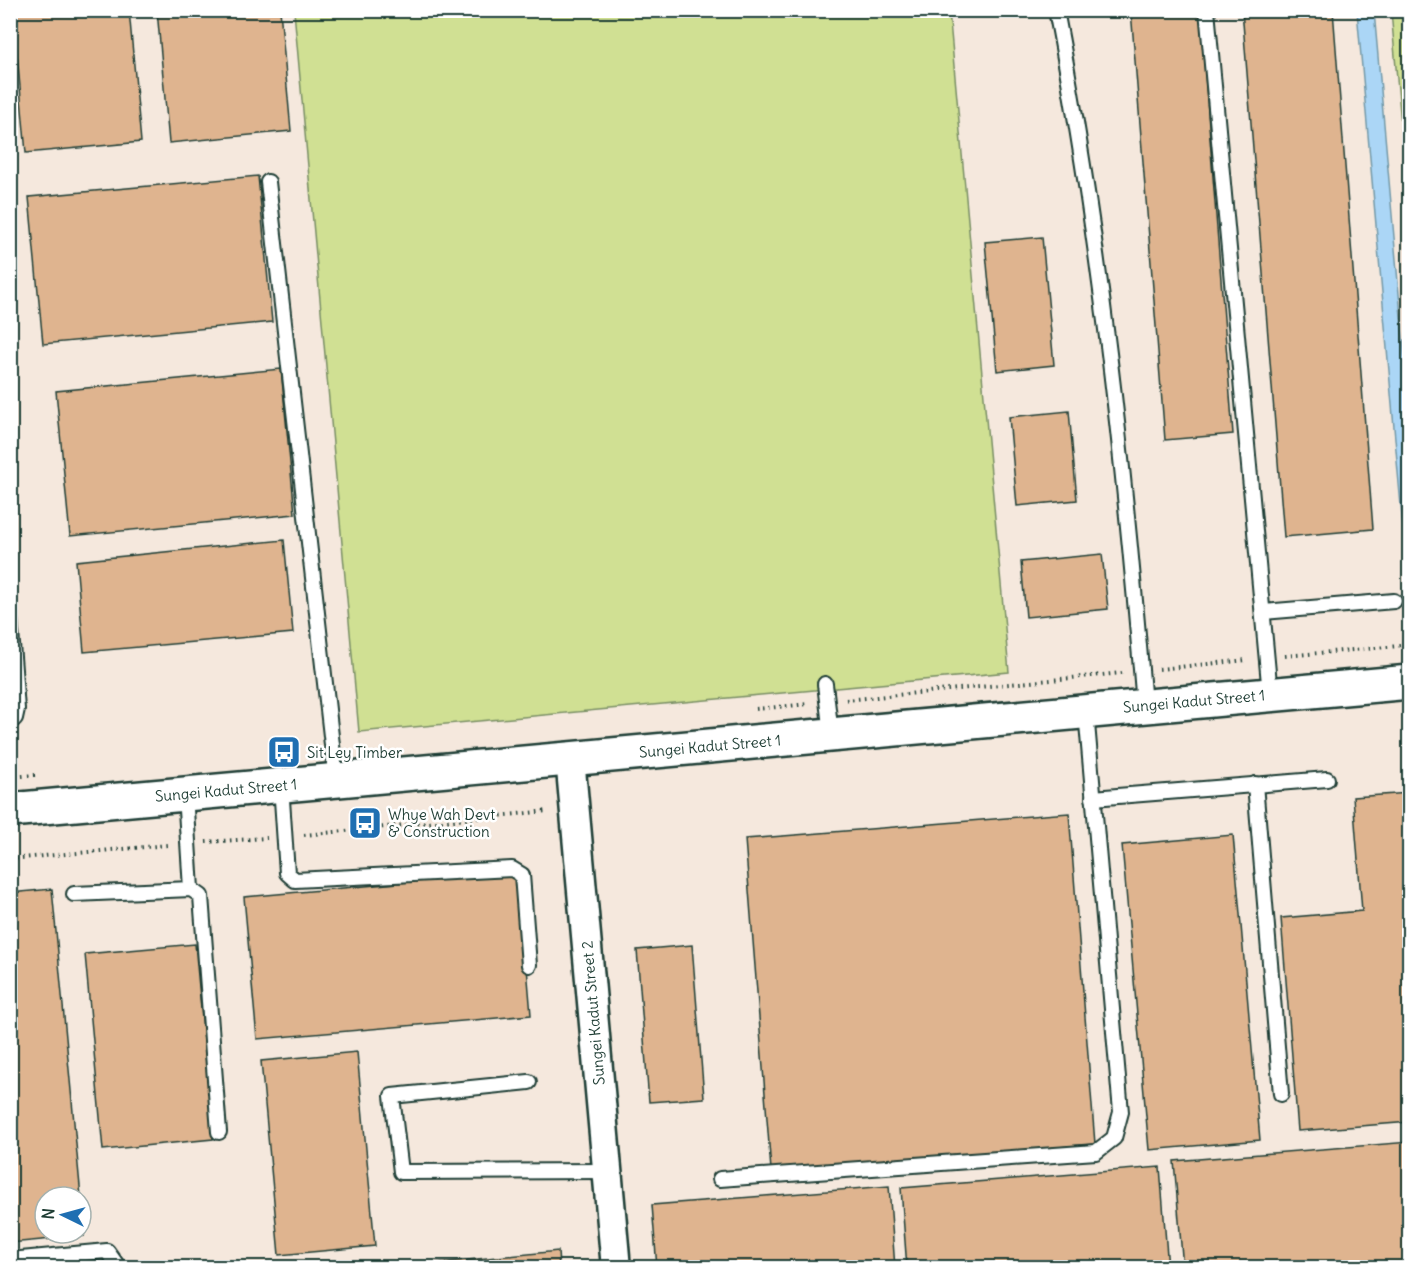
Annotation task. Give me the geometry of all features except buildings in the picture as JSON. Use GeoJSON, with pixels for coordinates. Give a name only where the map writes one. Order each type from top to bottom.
{"type":"FeatureCollection","features":[{"type":"Feature","properties":{"kind":"street","name":"Sungei Kadut Street 1"},"geometry":{"type":"LineString","coordinates":[[10,810],[1410,682]]}},
{"type":"Feature","properties":{"kind":"street","name":"Sungei Kadut Street 2"},"geometry":{"type":"LineString","coordinates":[[570,758],[616,1268]]}},
{"type":"Feature","properties":{"kind":"lane"},"geometry":{"type":"LineString","coordinates":[[1056,10],[1100,287],[1144,705]]}},
{"type":"Feature","properties":{"kind":"lane"},"geometry":{"type":"LineString","coordinates":[[1207,10],[1270,694]]}},
{"type":"Feature","properties":{"kind":"lane"},"geometry":{"type":"LineString","coordinates":[[268,182],[336,780]]}},
{"type":"Feature","properties":{"kind":"lane"},"geometry":{"type":"LineString","coordinates":[[1263,612],[1394,601]]}},
{"type":"Feature","properties":{"kind":"lane"},"geometry":{"type":"LineString","coordinates":[[10,618],[17,709],[15,718],[10,723]]}},
{"type":"Feature","properties":{"kind":"lane"},"geometry":{"type":"LineString","coordinates":[[825,684],[831,734]]}},
{"type":"Feature","properties":{"kind":"lane"},"geometry":{"type":"LineString","coordinates":[[720,1179],[1096,1152],[1114,1138],[1121,1112],[1086,711]]}},
{"type":"Feature","properties":{"kind":"lane"},"geometry":{"type":"LineString","coordinates":[[1093,798],[1327,779]]}},
{"type":"Feature","properties":{"kind":"lane"},"geometry":{"type":"LineString","coordinates":[[1255,784],[1281,1094]]}},
{"type":"Feature","properties":{"kind":"lane"},"geometry":{"type":"LineString","coordinates":[[281,785],[287,873],[295,880],[512,869],[519,872],[522,875],[529,965]]}},
{"type":"Feature","properties":{"kind":"lane"},"geometry":{"type":"LineString","coordinates":[[185,794],[191,889]]}},
{"type":"Feature","properties":{"kind":"lane"},"geometry":{"type":"LineString","coordinates":[[74,894],[191,889],[201,896],[219,1132]]}},
{"type":"Feature","properties":{"kind":"lane"},"geometry":{"type":"LineString","coordinates":[[529,1082],[392,1096],[401,1172],[607,1171]]}},
{"type":"Feature","properties":{"kind":"lane"},"geometry":{"type":"LineString","coordinates":[[10,1260],[107,1251],[119,1268]]}},
{"type":"Feature","properties":{"kind":"path"},"geometry":{"type":"LineString","coordinates":[[744,711],[1410,645]]}},
{"type":"Feature","properties":{"kind":"shaded area"},"geometry":{"type":"Polygon","coordinates":[[[10,11],[1409,11],[1409,1267],[11,1267],[10,11]]]}},
{"type":"Feature","properties":{"kind":"green space"},"geometry":{"type":"Polygon","coordinates":[[[294,11],[949,11],[1009,672],[359,732],[294,11]]]}},
{"type":"Feature","properties":{"kind":"green space"},"geometry":{"type":"Polygon","coordinates":[[[1391,11],[1409,11],[1409,214],[1391,11]]]}},
{"type":"Feature","properties":{"kind":"water"},"geometry":{"type":"Polygon","coordinates":[[[1357,11],[1374,11],[1409,407],[1409,596],[1357,11]]]}},
{"type":"Feature","properties":{"kind":"place","name":"Sit Ley Timber"},"geometry":{"type":"Point","coordinates":[284,752]}},
{"type":"Feature","properties":{"kind":"place","name":"Whye Wah Devt & Construction"},"geometry":{"type":"Point","coordinates":[365,823]}}]}
